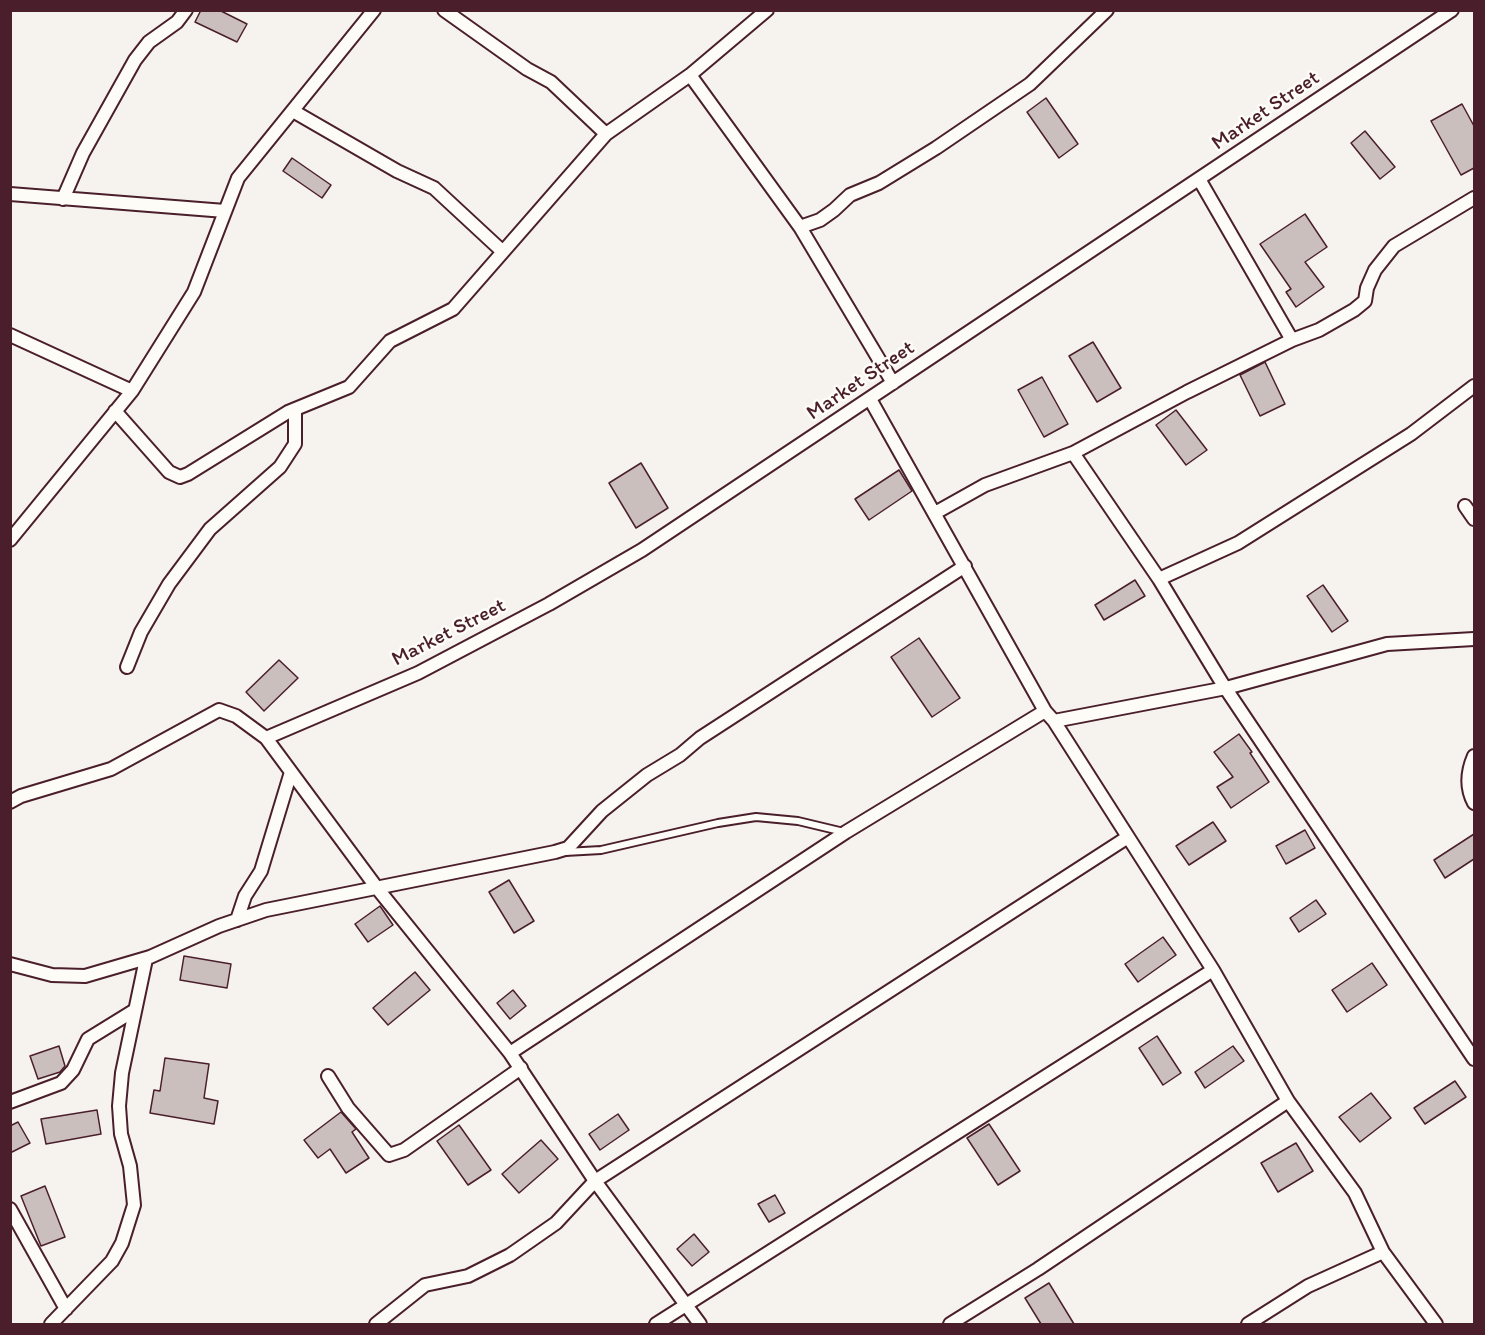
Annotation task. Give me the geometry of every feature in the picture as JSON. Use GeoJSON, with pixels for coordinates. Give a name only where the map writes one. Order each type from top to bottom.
{"type":"FeatureCollection","features":[{"type":"Feature","properties":{"kind":"street"},"geometry":{"type":"LineString","coordinates":[[63,199],[83,153],[135,60],[149,42],[177,22],[186,10]]}},
{"type":"Feature","properties":{"kind":"street"},"geometry":{"type":"LineString","coordinates":[[10,540],[132,391],[194,292],[238,178],[374,10]]}},
{"type":"Feature","properties":{"kind":"street"},"geometry":{"type":"LineString","coordinates":[[444,10],[527,69],[551,82],[606,134]]}},
{"type":"Feature","properties":{"kind":"street"},"geometry":{"type":"LineString","coordinates":[[115,411],[169,472],[180,477],[295,409],[349,387],[390,341],[453,309],[606,134],[690,75],[767,10]]}},
{"type":"Feature","properties":{"kind":"street"},"geometry":{"type":"LineString","coordinates":[[800,227],[820,220],[850,195],[888,177],[936,148],[1030,84],[1107,10]]}},
{"type":"Feature","properties":{"kind":"street","name":"Market Street"},"geometry":{"type":"LineString","coordinates":[[266,738],[418,673],[549,604],[642,550],[1452,10]]}},
{"type":"Feature","properties":{"kind":"street"},"geometry":{"type":"LineString","coordinates":[[690,75],[800,227],[893,383]]}},
{"type":"Feature","properties":{"kind":"street"},"geometry":{"type":"LineString","coordinates":[[293,111],[397,171],[434,188],[502,252]]}},
{"type":"Feature","properties":{"kind":"street"},"geometry":{"type":"LineString","coordinates":[[1198,179],[1292,340]]}},
{"type":"Feature","properties":{"kind":"street"},"geometry":{"type":"LineString","coordinates":[[10,194],[225,211]]}},
{"type":"Feature","properties":{"kind":"street"},"geometry":{"type":"LineString","coordinates":[[935,513],[986,485],[1073,453],[1187,392],[1292,340],[1319,330],[1354,310],[1365,301],[1367,288],[1375,270],[1394,246],[1474,198]]}},
{"type":"Feature","properties":{"kind":"street"},"geometry":{"type":"LineString","coordinates":[[10,335],[132,391]]}},
{"type":"Feature","properties":{"kind":"street"},"geometry":{"type":"LineString","coordinates":[[1159,579],[1238,543],[1411,434],[1474,386]]}},
{"type":"Feature","properties":{"kind":"street"},"geometry":{"type":"LineString","coordinates":[[870,399],[1045,711],[1054,721],[1213,970],[1288,1101],[1355,1193],[1383,1251],[1436,1324]]}},
{"type":"Feature","properties":{"kind":"street"},"geometry":{"type":"LineString","coordinates":[[127,667],[141,632],[169,584],[210,529],[280,467],[295,444],[295,409]]}},
{"type":"Feature","properties":{"kind":"street"},"geometry":{"type":"LineString","coordinates":[[1073,453],[1159,579],[1226,688],[1474,1059]]}},
{"type":"Feature","properties":{"kind":"street"},"geometry":{"type":"LineString","coordinates":[[1465,506],[1474,519]]}},
{"type":"Feature","properties":{"kind":"street"},"geometry":{"type":"LineString","coordinates":[[10,964],[52,975],[85,976],[146,958],[266,910],[568,848],[602,811],[646,775],[680,755],[700,738],[965,566]]}},
{"type":"Feature","properties":{"kind":"street"},"geometry":{"type":"LineString","coordinates":[[1054,721],[1226,688],[1387,644],[1474,639]]}},
{"type":"Feature","properties":{"kind":"street"},"geometry":{"type":"LineString","coordinates":[[10,802],[21,796],[111,769],[219,710],[236,716],[266,738],[377,888],[510,1053],[595,1181],[700,1324]]}},
{"type":"Feature","properties":{"kind":"street"},"geometry":{"type":"LineString","coordinates":[[510,1053],[846,832],[1045,711]]}},
{"type":"Feature","properties":{"kind":"street"},"geometry":{"type":"LineString","coordinates":[[1474,756],[1469,768],[1468,784],[1474,803]]}},
{"type":"Feature","properties":{"kind":"street"},"geometry":{"type":"LineString","coordinates":[[237,920],[245,896],[261,871],[291,772]]}},
{"type":"Feature","properties":{"kind":"street"},"geometry":{"type":"LineString","coordinates":[[376,1324],[425,1285],[468,1276],[510,1255],[556,1223],[595,1181],[1128,837]]}},
{"type":"Feature","properties":{"kind":"street"},"geometry":{"type":"LineString","coordinates":[[51,1324],[112,1261],[122,1243],[134,1205],[130,1166],[121,1134],[119,1106],[122,1073],[146,958]]}},
{"type":"Feature","properties":{"kind":"street"},"geometry":{"type":"LineString","coordinates":[[656,1324],[684,1304],[1213,970]]}},
{"type":"Feature","properties":{"kind":"street"},"geometry":{"type":"LineString","coordinates":[[10,1102],[61,1083],[73,1070],[88,1039],[135,1010]]}},
{"type":"Feature","properties":{"kind":"street"},"geometry":{"type":"LineString","coordinates":[[328,1076],[348,1108],[389,1155],[404,1150],[521,1068]]}},
{"type":"Feature","properties":{"kind":"street"},"geometry":{"type":"LineString","coordinates":[[950,1324],[1038,1269],[1288,1101]]}},
{"type":"Feature","properties":{"kind":"street"},"geometry":{"type":"LineString","coordinates":[[10,1209],[66,1309]]}},
{"type":"Feature","properties":{"kind":"street"},"geometry":{"type":"LineString","coordinates":[[1251,1324],[1308,1286],[1383,1251]]}},
{"type":"Feature","properties":{"kind":"lane"},"geometry":{"type":"LineString","coordinates":[[555,852],[601,850],[756,817],[798,821],[846,832]]}},
{"type":"Feature","properties":{"kind":"building"},"geometry":{"type":"Polygon","coordinates":[[[201,10],[219,10],[247,24],[237,42],[195,22],[201,10]]]}},
{"type":"Feature","properties":{"kind":"building"},"geometry":{"type":"Polygon","coordinates":[[[1046,98],[1078,144],[1059,158],[1027,112],[1046,98]]]}},
{"type":"Feature","properties":{"kind":"building"},"geometry":{"type":"Polygon","coordinates":[[[1462,104],[1474,126],[1474,168],[1461,175],[1431,121],[1462,104]]]}},
{"type":"Feature","properties":{"kind":"building"},"geometry":{"type":"Polygon","coordinates":[[[1365,131],[1395,167],[1380,179],[1351,143],[1365,131]]]}},
{"type":"Feature","properties":{"kind":"building"},"geometry":{"type":"Polygon","coordinates":[[[292,158],[331,185],[322,198],[283,171],[292,158]]]}},
{"type":"Feature","properties":{"kind":"building"},"geometry":{"type":"Polygon","coordinates":[[[1305,214],[1327,247],[1305,262],[1324,287],[1296,307],[1286,292],[1291,289],[1260,244],[1305,214]]]}},
{"type":"Feature","properties":{"kind":"building"},"geometry":{"type":"Polygon","coordinates":[[[1093,342],[1121,388],[1097,402],[1069,356],[1093,342]]]}},
{"type":"Feature","properties":{"kind":"building"},"geometry":{"type":"Polygon","coordinates":[[[1265,362],[1285,404],[1260,416],[1240,375],[1265,362]]]}},
{"type":"Feature","properties":{"kind":"building"},"geometry":{"type":"Polygon","coordinates":[[[1042,377],[1068,424],[1044,437],[1018,390],[1042,377]]]}},
{"type":"Feature","properties":{"kind":"building"},"geometry":{"type":"Polygon","coordinates":[[[1176,410],[1207,450],[1186,465],[1156,425],[1176,410]]]}},
{"type":"Feature","properties":{"kind":"building"},"geometry":{"type":"Polygon","coordinates":[[[641,463],[668,508],[636,528],[609,483],[641,463]]]}},
{"type":"Feature","properties":{"kind":"building"},"geometry":{"type":"Polygon","coordinates":[[[899,470],[912,491],[869,520],[855,499],[899,470]]]}},
{"type":"Feature","properties":{"kind":"building"},"geometry":{"type":"Polygon","coordinates":[[[1135,580],[1145,596],[1104,620],[1095,605],[1135,580]]]}},
{"type":"Feature","properties":{"kind":"building"},"geometry":{"type":"Polygon","coordinates":[[[1323,585],[1348,621],[1332,632],[1307,596],[1323,585]]]}},
{"type":"Feature","properties":{"kind":"building"},"geometry":{"type":"Polygon","coordinates":[[[919,638],[960,698],[932,717],[891,657],[919,638]]]}},
{"type":"Feature","properties":{"kind":"building"},"geometry":{"type":"Polygon","coordinates":[[[279,660],[298,678],[264,711],[246,692],[279,660]]]}},
{"type":"Feature","properties":{"kind":"building"},"geometry":{"type":"Polygon","coordinates":[[[1239,734],[1269,782],[1231,808],[1217,787],[1233,777],[1214,752],[1239,734]]]}},
{"type":"Feature","properties":{"kind":"building"},"geometry":{"type":"Polygon","coordinates":[[[1213,822],[1226,841],[1189,865],[1176,846],[1213,822]]]}},
{"type":"Feature","properties":{"kind":"building"},"geometry":{"type":"Polygon","coordinates":[[[1305,830],[1315,848],[1286,864],[1276,846],[1305,830]]]}},
{"type":"Feature","properties":{"kind":"building"},"geometry":{"type":"Polygon","coordinates":[[[1474,834],[1474,859],[1445,878],[1434,860],[1474,834]]]}},
{"type":"Feature","properties":{"kind":"building"},"geometry":{"type":"Polygon","coordinates":[[[509,880],[534,921],[514,933],[489,892],[509,880]]]}},
{"type":"Feature","properties":{"kind":"building"},"geometry":{"type":"Polygon","coordinates":[[[1316,900],[1326,914],[1299,932],[1290,918],[1316,900]]]}},
{"type":"Feature","properties":{"kind":"building"},"geometry":{"type":"Polygon","coordinates":[[[380,906],[393,925],[368,942],[355,924],[380,906]]]}},
{"type":"Feature","properties":{"kind":"building"},"geometry":{"type":"Polygon","coordinates":[[[1163,937],[1176,955],[1138,982],[1125,964],[1163,937]]]}},
{"type":"Feature","properties":{"kind":"building"},"geometry":{"type":"Polygon","coordinates":[[[184,956],[231,964],[227,988],[180,980],[184,956]]]}},
{"type":"Feature","properties":{"kind":"building"},"geometry":{"type":"Polygon","coordinates":[[[1372,963],[1387,985],[1347,1012],[1332,990],[1372,963]]]}},
{"type":"Feature","properties":{"kind":"building"},"geometry":{"type":"Polygon","coordinates":[[[415,972],[430,990],[388,1025],[373,1008],[415,972]]]}},
{"type":"Feature","properties":{"kind":"building"},"geometry":{"type":"Polygon","coordinates":[[[513,990],[526,1006],[510,1019],[497,1003],[513,990]]]}},
{"type":"Feature","properties":{"kind":"building"},"geometry":{"type":"Polygon","coordinates":[[[1157,1036],[1181,1073],[1163,1085],[1139,1048],[1157,1036]]]}},
{"type":"Feature","properties":{"kind":"building"},"geometry":{"type":"Polygon","coordinates":[[[59,1046],[65,1066],[60,1072],[38,1079],[30,1056],[59,1046]]]}},
{"type":"Feature","properties":{"kind":"building"},"geometry":{"type":"Polygon","coordinates":[[[1233,1046],[1244,1061],[1205,1088],[1195,1072],[1233,1046]]]}},
{"type":"Feature","properties":{"kind":"building"},"geometry":{"type":"Polygon","coordinates":[[[165,1058],[209,1064],[204,1098],[218,1101],[214,1124],[150,1113],[154,1090],[160,1091],[165,1058]]]}},
{"type":"Feature","properties":{"kind":"building"},"geometry":{"type":"Polygon","coordinates":[[[1455,1081],[1466,1097],[1425,1124],[1414,1108],[1455,1081]]]}},
{"type":"Feature","properties":{"kind":"building"},"geometry":{"type":"Polygon","coordinates":[[[1371,1093],[1391,1118],[1360,1142],[1339,1117],[1371,1093]]]}},
{"type":"Feature","properties":{"kind":"building"},"geometry":{"type":"Polygon","coordinates":[[[97,1110],[101,1134],[46,1144],[41,1119],[97,1110]]]}},
{"type":"Feature","properties":{"kind":"building"},"geometry":{"type":"Polygon","coordinates":[[[341,1112],[356,1129],[352,1132],[369,1158],[346,1173],[330,1149],[318,1158],[304,1140],[341,1112]]]}},
{"type":"Feature","properties":{"kind":"building"},"geometry":{"type":"Polygon","coordinates":[[[618,1114],[629,1130],[600,1150],[589,1134],[618,1114]]]}},
{"type":"Feature","properties":{"kind":"building"},"geometry":{"type":"Polygon","coordinates":[[[18,1122],[30,1143],[10,1153],[10,1126],[18,1122]]]}},
{"type":"Feature","properties":{"kind":"building"},"geometry":{"type":"Polygon","coordinates":[[[989,1124],[1020,1171],[998,1185],[967,1138],[989,1124]]]}},
{"type":"Feature","properties":{"kind":"building"},"geometry":{"type":"Polygon","coordinates":[[[459,1125],[491,1170],[468,1185],[437,1141],[459,1125]]]}},
{"type":"Feature","properties":{"kind":"building"},"geometry":{"type":"Polygon","coordinates":[[[541,1140],[558,1159],[519,1193],[502,1174],[541,1140]]]}},
{"type":"Feature","properties":{"kind":"building"},"geometry":{"type":"Polygon","coordinates":[[[1296,1143],[1313,1171],[1278,1192],[1261,1163],[1296,1143]]]}},
{"type":"Feature","properties":{"kind":"building"},"geometry":{"type":"Polygon","coordinates":[[[45,1186],[65,1237],[41,1246],[21,1196],[45,1186]]]}},
{"type":"Feature","properties":{"kind":"building"},"geometry":{"type":"Polygon","coordinates":[[[775,1195],[785,1213],[769,1222],[758,1204],[775,1195]]]}},
{"type":"Feature","properties":{"kind":"building"},"geometry":{"type":"Polygon","coordinates":[[[694,1234],[709,1252],[692,1266],[677,1249],[694,1234]]]}},
{"type":"Feature","properties":{"kind":"building"},"geometry":{"type":"Polygon","coordinates":[[[1049,1283],[1074,1324],[1041,1324],[1025,1298],[1049,1283]]]}}]}
